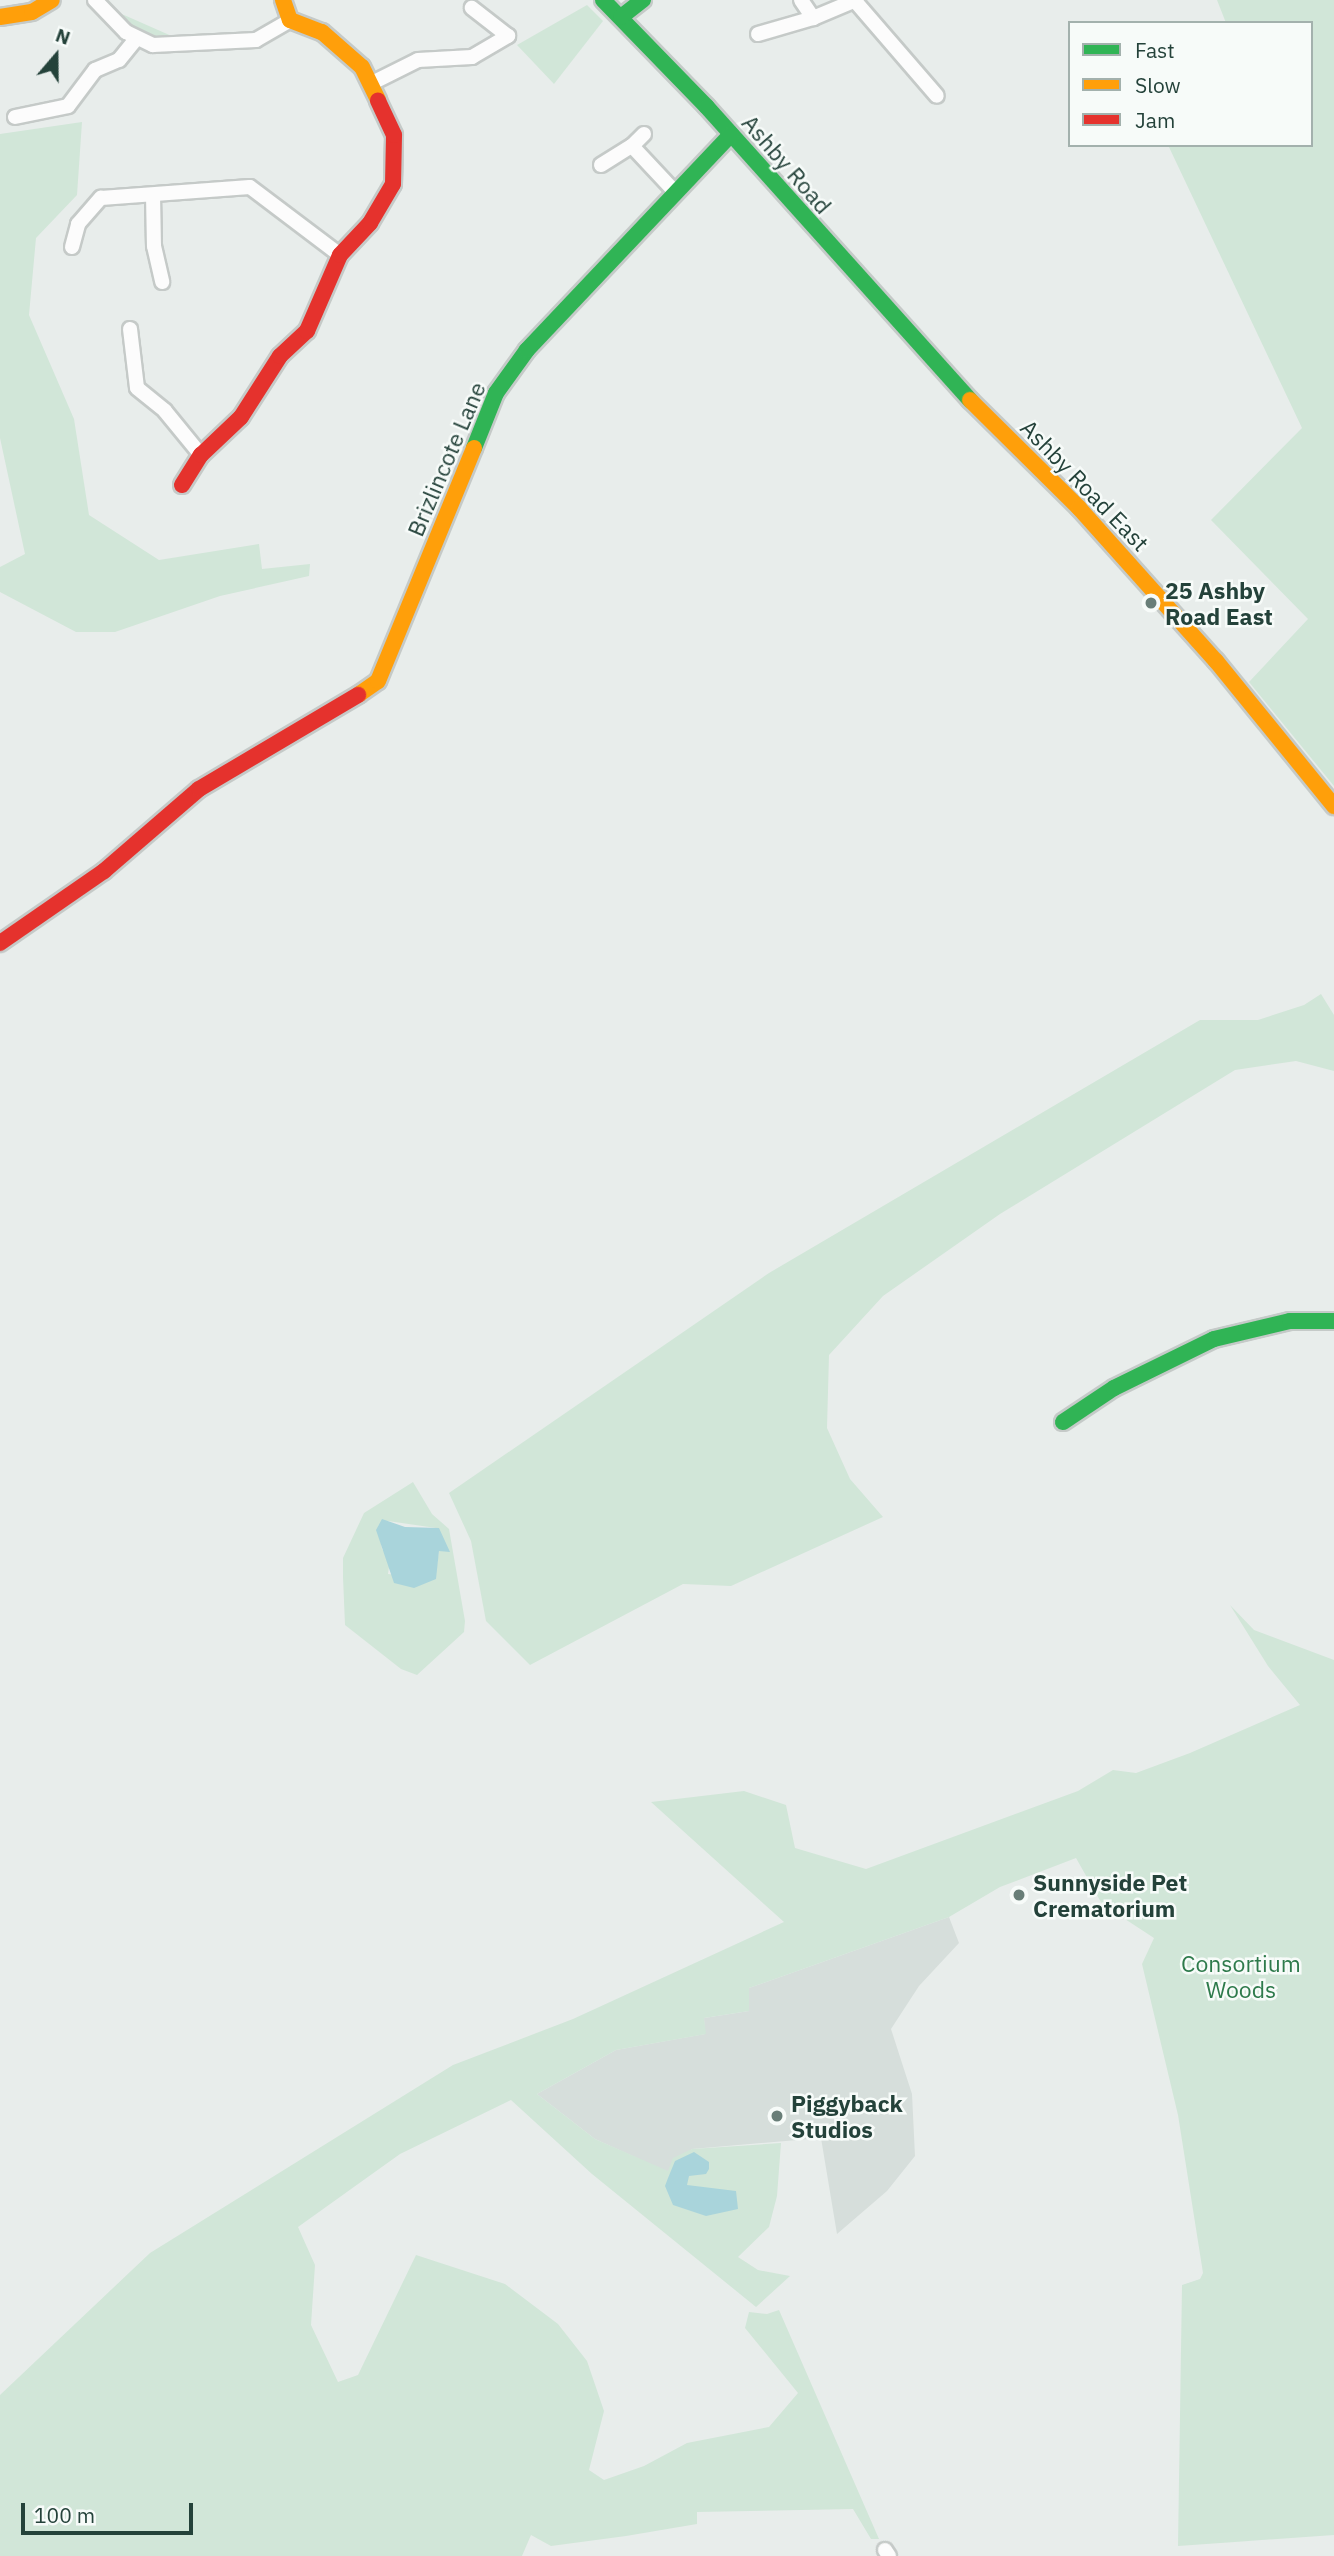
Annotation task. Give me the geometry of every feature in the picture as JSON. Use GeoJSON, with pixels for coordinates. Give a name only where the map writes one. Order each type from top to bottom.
{"type":"FeatureCollection","features":[{"type":"Feature","properties":{"kind":"main road"},"geometry":{"type":"LineString","coordinates":[[0,17],[32,12],[52,0]]}},
{"type":"Feature","properties":{"kind":"main road"},"geometry":{"type":"LineString","coordinates":[[182,485],[201,455],[241,417],[280,356],[307,331],[340,256],[370,223],[393,184],[394,135],[372,83],[347,51],[322,32],[290,20],[283,0]]}},
{"type":"Feature","properties":{"kind":"main road","name":"Ashby Road"},"geometry":{"type":"LineString","coordinates":[[603,0],[730,134],[932,362]]}},
{"type":"Feature","properties":{"kind":"main road"},"geometry":{"type":"LineString","coordinates":[[621,17],[643,0]]}},
{"type":"Feature","properties":{"kind":"main road","name":"Brizlincote Lane"},"geometry":{"type":"LineString","coordinates":[[0,943],[104,871],[199,789],[353,700],[378,681],[496,393],[527,350],[730,134]]}},
{"type":"Feature","properties":{"kind":"main road","name":"Ashby Road East"},"geometry":{"type":"LineString","coordinates":[[932,362],[1079,508],[1216,661],[1334,806]]}},
{"type":"Feature","properties":{"kind":"main road"},"geometry":{"type":"LineString","coordinates":[[1063,1422],[1114,1388],[1214,1339],[1290,1321],[1334,1321]]}},
{"type":"Feature","properties":{"kind":"street"},"geometry":{"type":"LineString","coordinates":[[95,0],[136,39],[180,47],[256,40],[290,20]]}},
{"type":"Feature","properties":{"kind":"street"},"geometry":{"type":"LineString","coordinates":[[801,0],[813,18]]}},
{"type":"Feature","properties":{"kind":"street"},"geometry":{"type":"LineString","coordinates":[[758,34],[813,18],[855,0],[937,96]]}},
{"type":"Feature","properties":{"kind":"street"},"geometry":{"type":"LineString","coordinates":[[372,83],[418,60],[472,57],[508,36],[472,8]]}},
{"type":"Feature","properties":{"kind":"street"},"geometry":{"type":"LineString","coordinates":[[15,117],[68,106],[95,70],[119,60],[136,39]]}},
{"type":"Feature","properties":{"kind":"street"},"geometry":{"type":"LineString","coordinates":[[601,165],[632,146],[644,134]]}},
{"type":"Feature","properties":{"kind":"street"},"geometry":{"type":"LineString","coordinates":[[632,146],[675,192]]}},
{"type":"Feature","properties":{"kind":"street"},"geometry":{"type":"LineString","coordinates":[[72,247],[78,224],[101,198],[250,187],[340,256]]}},
{"type":"Feature","properties":{"kind":"street"},"geometry":{"type":"LineString","coordinates":[[153,195],[154,246],[162,282]]}},
{"type":"Feature","properties":{"kind":"street"},"geometry":{"type":"LineString","coordinates":[[130,329],[137,388],[165,411],[201,455]]}},
{"type":"Feature","properties":{"kind":"shaded area"},"geometry":{"type":"Polygon","coordinates":[[[949,1917],[959,1943],[919,1986],[891,2029],[912,2094],[915,2156],[887,2191],[837,2234],[821,2138],[692,2149],[668,2172],[595,2139],[537,2094],[616,2050],[705,2034],[704,2018],[749,2011],[749,1988],[949,1917]]]}},
{"type":"Feature","properties":{"kind":"green space"},"geometry":{"type":"Polygon","coordinates":[[[1217,0],[1334,0],[1334,786],[1249,682],[1308,619],[1211,520],[1302,428],[1169,147],[1313,147],[1313,21],[1225,21],[1217,0]]]}},
{"type":"Feature","properties":{"kind":"green space"},"geometry":{"type":"Polygon","coordinates":[[[587,5],[603,21],[554,84],[517,45],[587,5]]]}},
{"type":"Feature","properties":{"kind":"green space"},"geometry":{"type":"Polygon","coordinates":[[[111,11],[124,15],[183,41],[140,35],[111,11]]]}},
{"type":"Feature","properties":{"kind":"green space"},"geometry":{"type":"Polygon","coordinates":[[[82,122],[77,195],[36,238],[29,315],[74,419],[89,515],[159,560],[259,544],[262,569],[310,564],[309,576],[220,596],[115,632],[76,632],[0,592],[0,567],[25,554],[0,438],[0,134],[82,122]]]}},
{"type":"Feature","properties":{"kind":"green space"},"geometry":{"type":"Polygon","coordinates":[[[1321,994],[1334,1015],[1334,1071],[1296,1061],[1235,1070],[1000,1214],[883,1296],[829,1355],[827,1428],[850,1479],[883,1517],[731,1586],[683,1584],[530,1665],[486,1621],[471,1541],[449,1493],[769,1273],[1200,1020],[1258,1020],[1304,1005],[1321,994]]]}},
{"type":"Feature","properties":{"kind":"green space"},"geometry":{"type":"Polygon","coordinates":[[[413,1482],[432,1514],[449,1529],[465,1621],[464,1632],[417,1675],[401,1669],[345,1625],[343,1558],[364,1513],[413,1482]],[[388,1521],[378,1526],[382,1549],[390,1560],[388,1574],[435,1579],[439,1551],[447,1548],[436,1528],[388,1521]]]}},
{"type":"Feature","properties":{"kind":"green space","name":"Consortium Woods"},"geometry":{"type":"Polygon","coordinates":[[[1230,1605],[1254,1630],[1334,1660],[1334,2535],[1178,2546],[1182,2285],[1200,2279],[1203,2273],[1178,2115],[1142,1964],[1154,1938],[1102,1904],[1076,1858],[1000,1887],[949,1917],[749,1988],[749,2011],[704,2018],[706,2034],[616,2050],[537,2094],[595,2139],[668,2171],[673,2158],[692,2149],[781,2143],[777,2196],[769,2227],[738,2257],[758,2270],[790,2276],[756,2307],[592,2174],[511,2100],[400,2154],[298,2227],[315,2265],[311,2325],[338,2382],[358,2375],[416,2255],[505,2284],[558,2324],[587,2361],[604,2411],[589,2470],[604,2480],[644,2466],[687,2443],[769,2427],[798,2393],[745,2328],[749,2312],[767,2314],[779,2310],[879,2539],[871,2539],[853,2509],[697,2512],[697,2524],[626,2536],[551,2546],[531,2535],[522,2556],[0,2556],[0,2395],[150,2253],[453,2065],[573,2019],[784,1922],[651,1802],[744,1791],[786,1805],[795,1848],[866,1869],[1078,1791],[1113,1770],[1136,1773],[1190,1753],[1300,1705],[1268,1666],[1230,1605]]]}},
{"type":"Feature","properties":{"kind":"water"},"geometry":{"type":"Polygon","coordinates":[[[382,1519],[405,1527],[439,1528],[450,1552],[439,1551],[436,1579],[414,1588],[394,1583],[376,1530],[382,1519]]]}},
{"type":"Feature","properties":{"kind":"water"},"geometry":{"type":"Polygon","coordinates":[[[694,2152],[709,2162],[709,2169],[706,2174],[689,2176],[687,2185],[736,2191],[738,2209],[706,2216],[673,2205],[665,2186],[668,2178],[675,2161],[694,2152]]]}},
{"type":"Feature","properties":{"kind":"traffic: fast"},"geometry":{"type":"LineString","coordinates":[[603,0],[707,107],[970,400]]}},
{"type":"Feature","properties":{"kind":"traffic: fast"},"geometry":{"type":"LineString","coordinates":[[621,17],[643,0]]}},
{"type":"Feature","properties":{"kind":"traffic: fast"},"geometry":{"type":"LineString","coordinates":[[474,448],[496,393],[527,350],[731,134]]}},
{"type":"Feature","properties":{"kind":"traffic: fast"},"geometry":{"type":"LineString","coordinates":[[1063,1422],[1114,1388],[1214,1339],[1290,1321],[1334,1321]]}},
{"type":"Feature","properties":{"kind":"traffic: slow"},"geometry":{"type":"LineString","coordinates":[[0,17],[32,12],[52,0]]}},
{"type":"Feature","properties":{"kind":"traffic: slow"},"geometry":{"type":"LineString","coordinates":[[283,0],[290,20],[322,32],[362,67],[378,100]]}},
{"type":"Feature","properties":{"kind":"traffic: slow"},"geometry":{"type":"LineString","coordinates":[[970,400],[1079,508],[1216,661],[1334,806]]}},
{"type":"Feature","properties":{"kind":"traffic: slow"},"geometry":{"type":"LineString","coordinates":[[358,695],[378,681],[474,448]]}},
{"type":"Feature","properties":{"kind":"traffic: jam"},"geometry":{"type":"LineString","coordinates":[[182,485],[201,455],[241,417],[280,356],[307,331],[340,255],[370,223],[393,184],[394,135],[378,100]]}},
{"type":"Feature","properties":{"kind":"traffic: jam"},"geometry":{"type":"LineString","coordinates":[[0,943],[104,871],[199,789],[358,695]]}},
{"type":"Feature","properties":{"kind":"place","name":"25 Ashby Road East"},"geometry":{"type":"Point","coordinates":[1151,603]}},
{"type":"Feature","properties":{"kind":"place","name":"Sunnyside Pet Crematorium"},"geometry":{"type":"Point","coordinates":[1019,1895]}},
{"type":"Feature","properties":{"kind":"place","name":"Piggyback Studios"},"geometry":{"type":"Point","coordinates":[777,2116]}}]}
